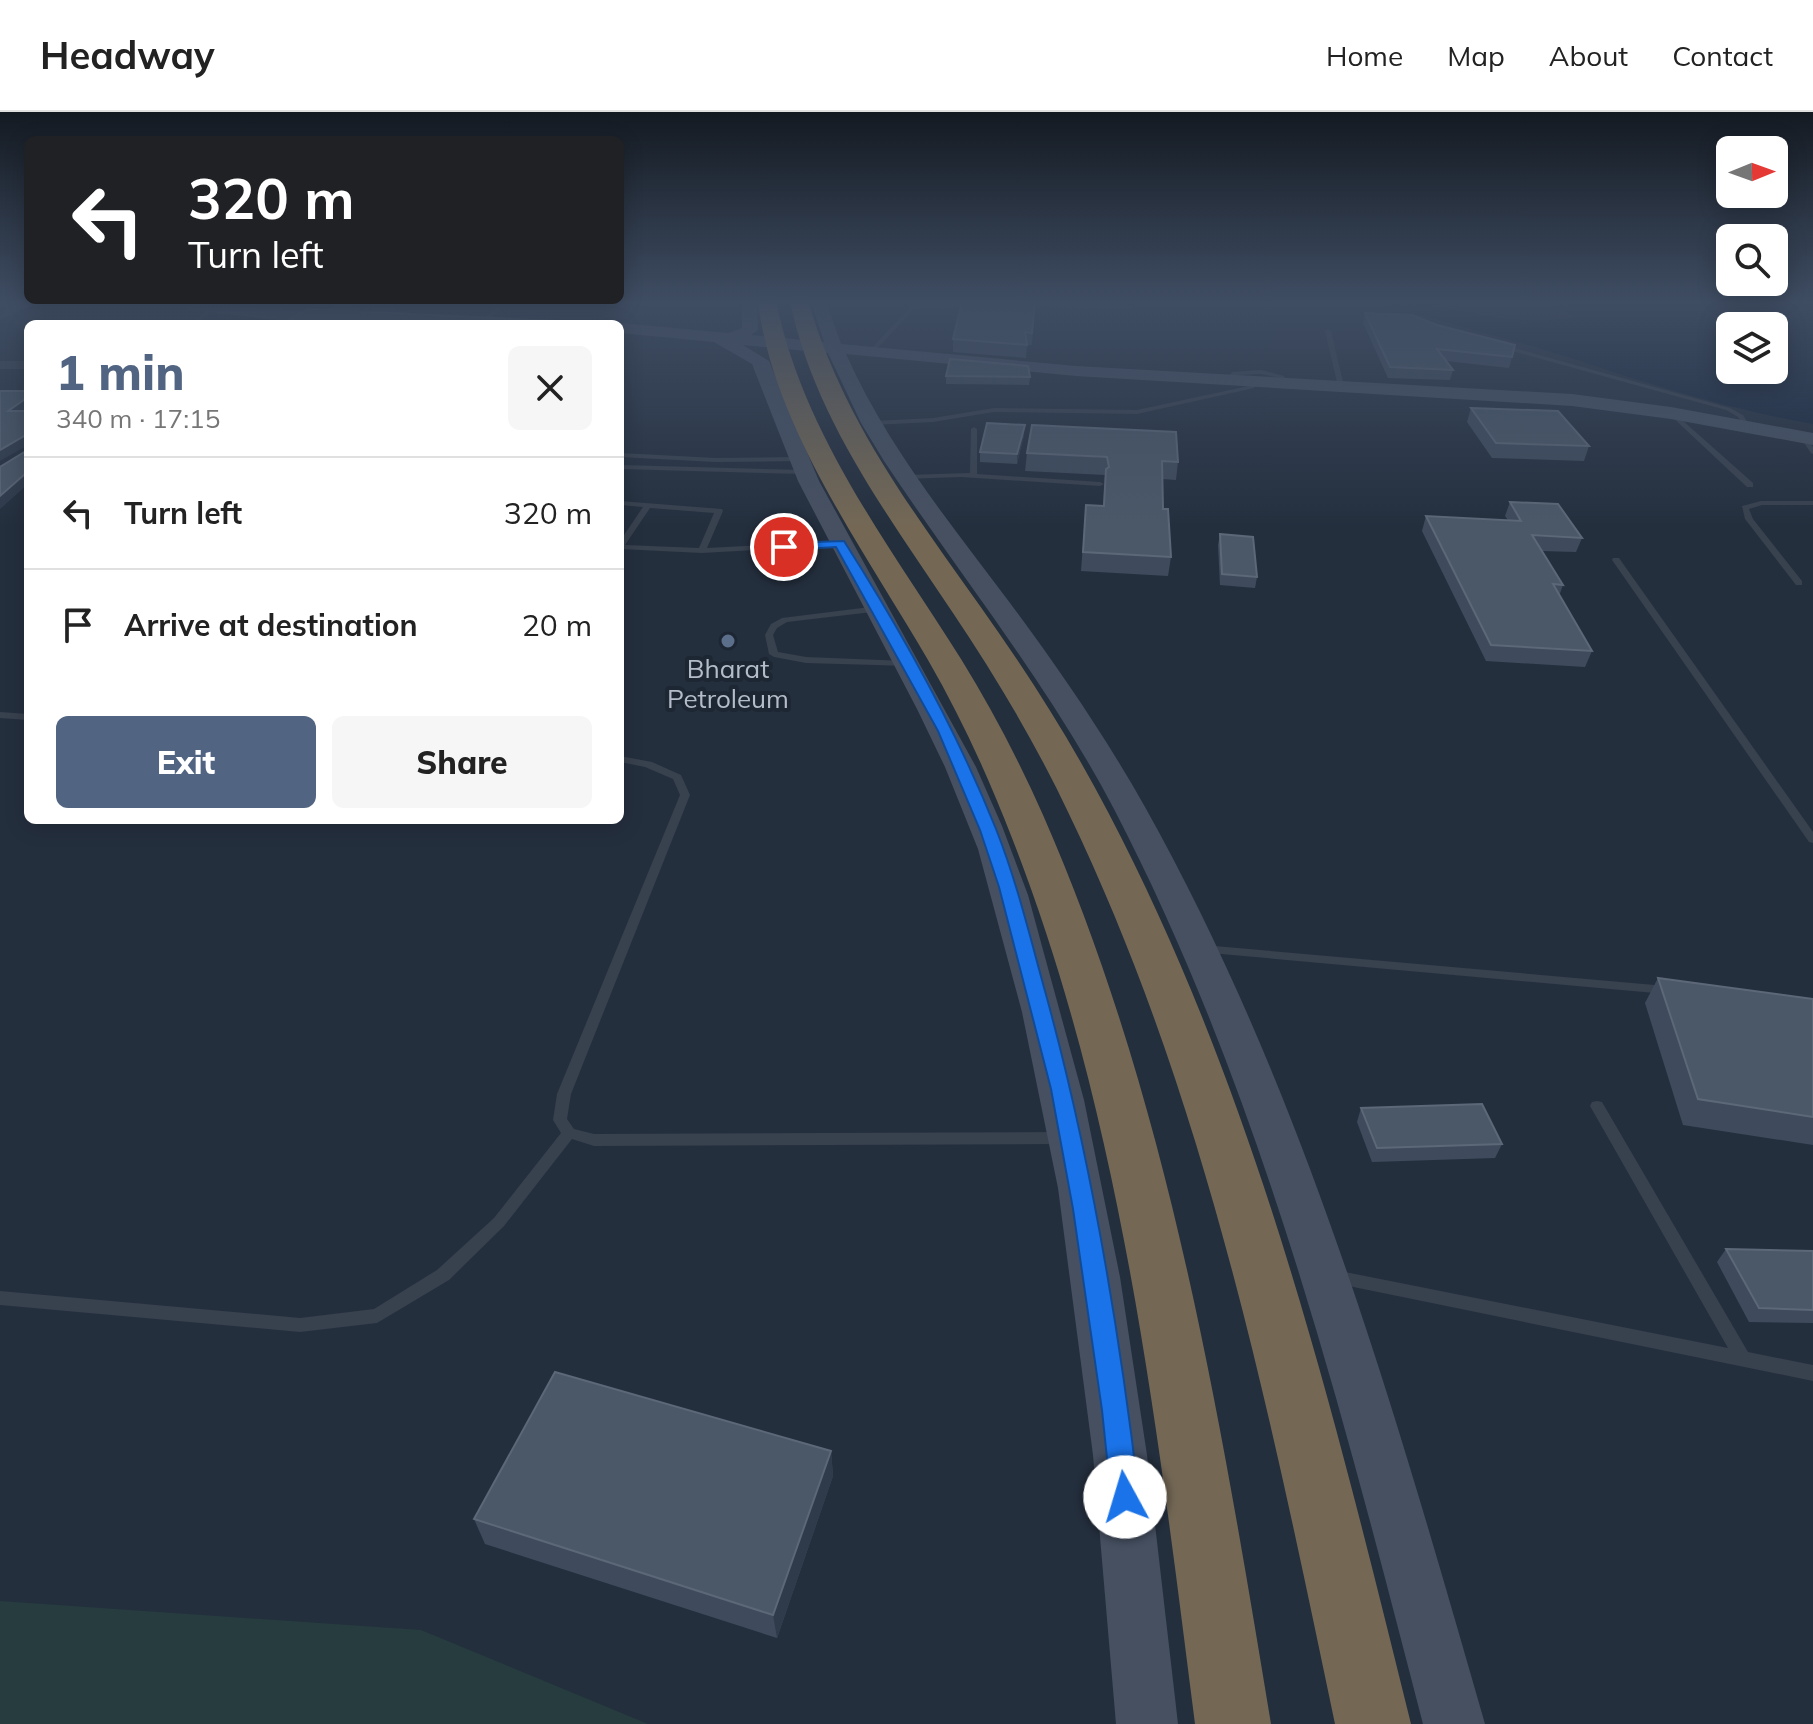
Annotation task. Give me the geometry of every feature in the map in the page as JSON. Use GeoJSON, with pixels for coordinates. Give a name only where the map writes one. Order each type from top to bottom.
{"type":"FeatureCollection","features":[{"type":"Feature","properties":{"kind":"highway"},"geometry":{"type":"LineString","coordinates":[[798,376],[804,417],[852,511],[990,741],[1045,869],[1088,990],[1128,1136],[1168,1321],[1200,1499],[1233,1724]]}},
{"type":"Feature","properties":{"kind":"highway"},"geometry":{"type":"LineString","coordinates":[[817,376],[1051,743],[1120,877],[1158,964],[1234,1173],[1318,1485],[1373,1724]]}},
{"type":"Feature","properties":{"kind":"street"},"geometry":{"type":"LineString","coordinates":[[766,376],[800,465],[962,768],[1008,887],[1071,1138],[1116,1410],[1147,1724]]}},
{"type":"Feature","properties":{"kind":"street"},"geometry":{"type":"LineString","coordinates":[[829,376],[872,423],[906,477],[1078,721],[1131,811],[1199,948],[1248,1061],[1324,1275],[1454,1724]]}},
{"type":"Feature","properties":{"kind":"street"},"geometry":{"type":"LineString","coordinates":[[1165,376],[1492,393],[1671,413],[1810,442]]}},
{"type":"Feature","properties":{"kind":"lane"},"geometry":{"type":"LineString","coordinates":[[1230,380],[1232,376]]}},
{"type":"Feature","properties":{"kind":"lane"},"geometry":{"type":"LineString","coordinates":[[1279,376],[1285,383]]}},
{"type":"Feature","properties":{"kind":"lane"},"geometry":{"type":"LineString","coordinates":[[1339,376],[1341,386]]}},
{"type":"Feature","properties":{"kind":"lane"},"geometry":{"type":"LineString","coordinates":[[1609,376],[1728,409],[1741,416],[1748,428]]}},
{"type":"Feature","properties":{"kind":"lane"},"geometry":{"type":"LineString","coordinates":[[872,423],[933,420],[994,410],[1137,412],[1184,400],[1223,395],[1252,387],[1254,381]]}},
{"type":"Feature","properties":{"kind":"lane"},"geometry":{"type":"LineString","coordinates":[[1671,413],[1750,485]]}},
{"type":"Feature","properties":{"kind":"lane"},"geometry":{"type":"LineString","coordinates":[[973,476],[974,429]]}},
{"type":"Feature","properties":{"kind":"lane"},"geometry":{"type":"LineString","coordinates":[[624,455],[800,465]]}},
{"type":"Feature","properties":{"kind":"lane"},"geometry":{"type":"LineString","coordinates":[[624,467],[800,465]]}},
{"type":"Feature","properties":{"kind":"lane"},"geometry":{"type":"LineString","coordinates":[[906,477],[973,476],[1100,484]]}},
{"type":"Feature","properties":{"kind":"lane"},"geometry":{"type":"LineString","coordinates":[[624,503],[719,511],[702,551]]}},
{"type":"Feature","properties":{"kind":"lane"},"geometry":{"type":"LineString","coordinates":[[1799,583],[1749,519],[1745,508],[1761,503],[1813,503]]}},
{"type":"Feature","properties":{"kind":"lane"},"geometry":{"type":"LineString","coordinates":[[624,541],[648,505]]}},
{"type":"Feature","properties":{"kind":"lane"},"geometry":{"type":"LineString","coordinates":[[624,547],[702,551],[840,543]]}},
{"type":"Feature","properties":{"kind":"lane"},"geometry":{"type":"LineString","coordinates":[[1616,560],[1813,840]]}},
{"type":"Feature","properties":{"kind":"lane"},"geometry":{"type":"LineString","coordinates":[[878,609],[785,620],[774,626],[769,635],[774,654],[806,660],[909,664]]}},
{"type":"Feature","properties":{"kind":"lane"},"geometry":{"type":"LineString","coordinates":[[0,715],[24,717]]}},
{"type":"Feature","properties":{"kind":"lane"},"geometry":{"type":"LineString","coordinates":[[624,760],[648,764],[677,777],[685,795],[564,1094],[560,1120],[569,1133],[594,1140],[1071,1138]]}},
{"type":"Feature","properties":{"kind":"lane"},"geometry":{"type":"LineString","coordinates":[[1199,948],[1678,992]]}},
{"type":"Feature","properties":{"kind":"lane"},"geometry":{"type":"LineString","coordinates":[[1597,1106],[1743,1359]]}},
{"type":"Feature","properties":{"kind":"lane"},"geometry":{"type":"LineString","coordinates":[[0,1298],[300,1325],[377,1316],[443,1275],[499,1222],[569,1133]]}},
{"type":"Feature","properties":{"kind":"lane"},"geometry":{"type":"LineString","coordinates":[[1324,1275],[1813,1373]]}},
{"type":"Feature","properties":{"kind":"green space"},"geometry":{"type":"Polygon","coordinates":[[[0,1601],[421,1630],[648,1724],[0,1724],[0,1601]]]}},
{"type":"Feature","properties":{"kind":"water"},"geometry":{"type":"Polygon","coordinates":[[[1626,376],[1716,376],[1716,384],[1788,384],[1788,376],[1813,376],[1813,424],[1753,412],[1626,376]]]}},
{"type":"Feature","properties":{"kind":"building"},"geometry":{"type":"Polygon","coordinates":[[[0,391],[24,391],[24,400],[8,411],[24,411],[24,436],[0,450],[0,391]]]}},
{"type":"Feature","properties":{"kind":"building"},"geometry":{"type":"Polygon","coordinates":[[[1471,408],[1558,411],[1589,446],[1496,443],[1471,408]]]}},
{"type":"Feature","properties":{"kind":"building"},"geometry":{"type":"Polygon","coordinates":[[[987,423],[1025,425],[1017,454],[980,452],[987,423]]]}},
{"type":"Feature","properties":{"kind":"building"},"geometry":{"type":"Polygon","coordinates":[[[1032,425],[1176,432],[1178,462],[1162,461],[1163,509],[1168,509],[1171,557],[1083,552],[1086,505],[1104,506],[1106,469],[1109,467],[1107,457],[1027,453],[1032,425]]]}},
{"type":"Feature","properties":{"kind":"building"},"geometry":{"type":"Polygon","coordinates":[[[24,452],[24,475],[0,496],[0,467],[24,452]]]}},
{"type":"Feature","properties":{"kind":"building"},"geometry":{"type":"Polygon","coordinates":[[[1510,502],[1558,504],[1582,538],[1532,535],[1563,585],[1553,584],[1592,651],[1491,645],[1426,516],[1521,521],[1510,502]]]}},
{"type":"Feature","properties":{"kind":"building"},"geometry":{"type":"Polygon","coordinates":[[[1220,534],[1253,537],[1257,577],[1222,574],[1220,534]]]}},
{"type":"Feature","properties":{"kind":"building"},"geometry":{"type":"Polygon","coordinates":[[[1658,978],[1813,999],[1813,1117],[1698,1099],[1658,978]]]}},
{"type":"Feature","properties":{"kind":"building"},"geometry":{"type":"Polygon","coordinates":[[[1482,1104],[1502,1144],[1377,1148],[1361,1108],[1482,1104]]]}},
{"type":"Feature","properties":{"kind":"building"},"geometry":{"type":"Polygon","coordinates":[[[1726,1249],[1813,1251],[1813,1310],[1759,1308],[1726,1249]]]}},
{"type":"Feature","properties":{"kind":"building"},"geometry":{"type":"Polygon","coordinates":[[[555,1372],[831,1451],[773,1615],[474,1519],[555,1372]]]}},
{"type":"Feature","properties":{"kind":"place","name":"Bharat Petroleum"},"geometry":{"type":"Point","coordinates":[728,641]}},
{"type":"Feature","properties":{"kind":"route"},"geometry":{"type":"LineString","coordinates":[[784,547],[840,543],[946,731],[988,830],[1008,887],[1061,1089],[1085,1209],[1116,1410],[1125,1497]]}}]}
